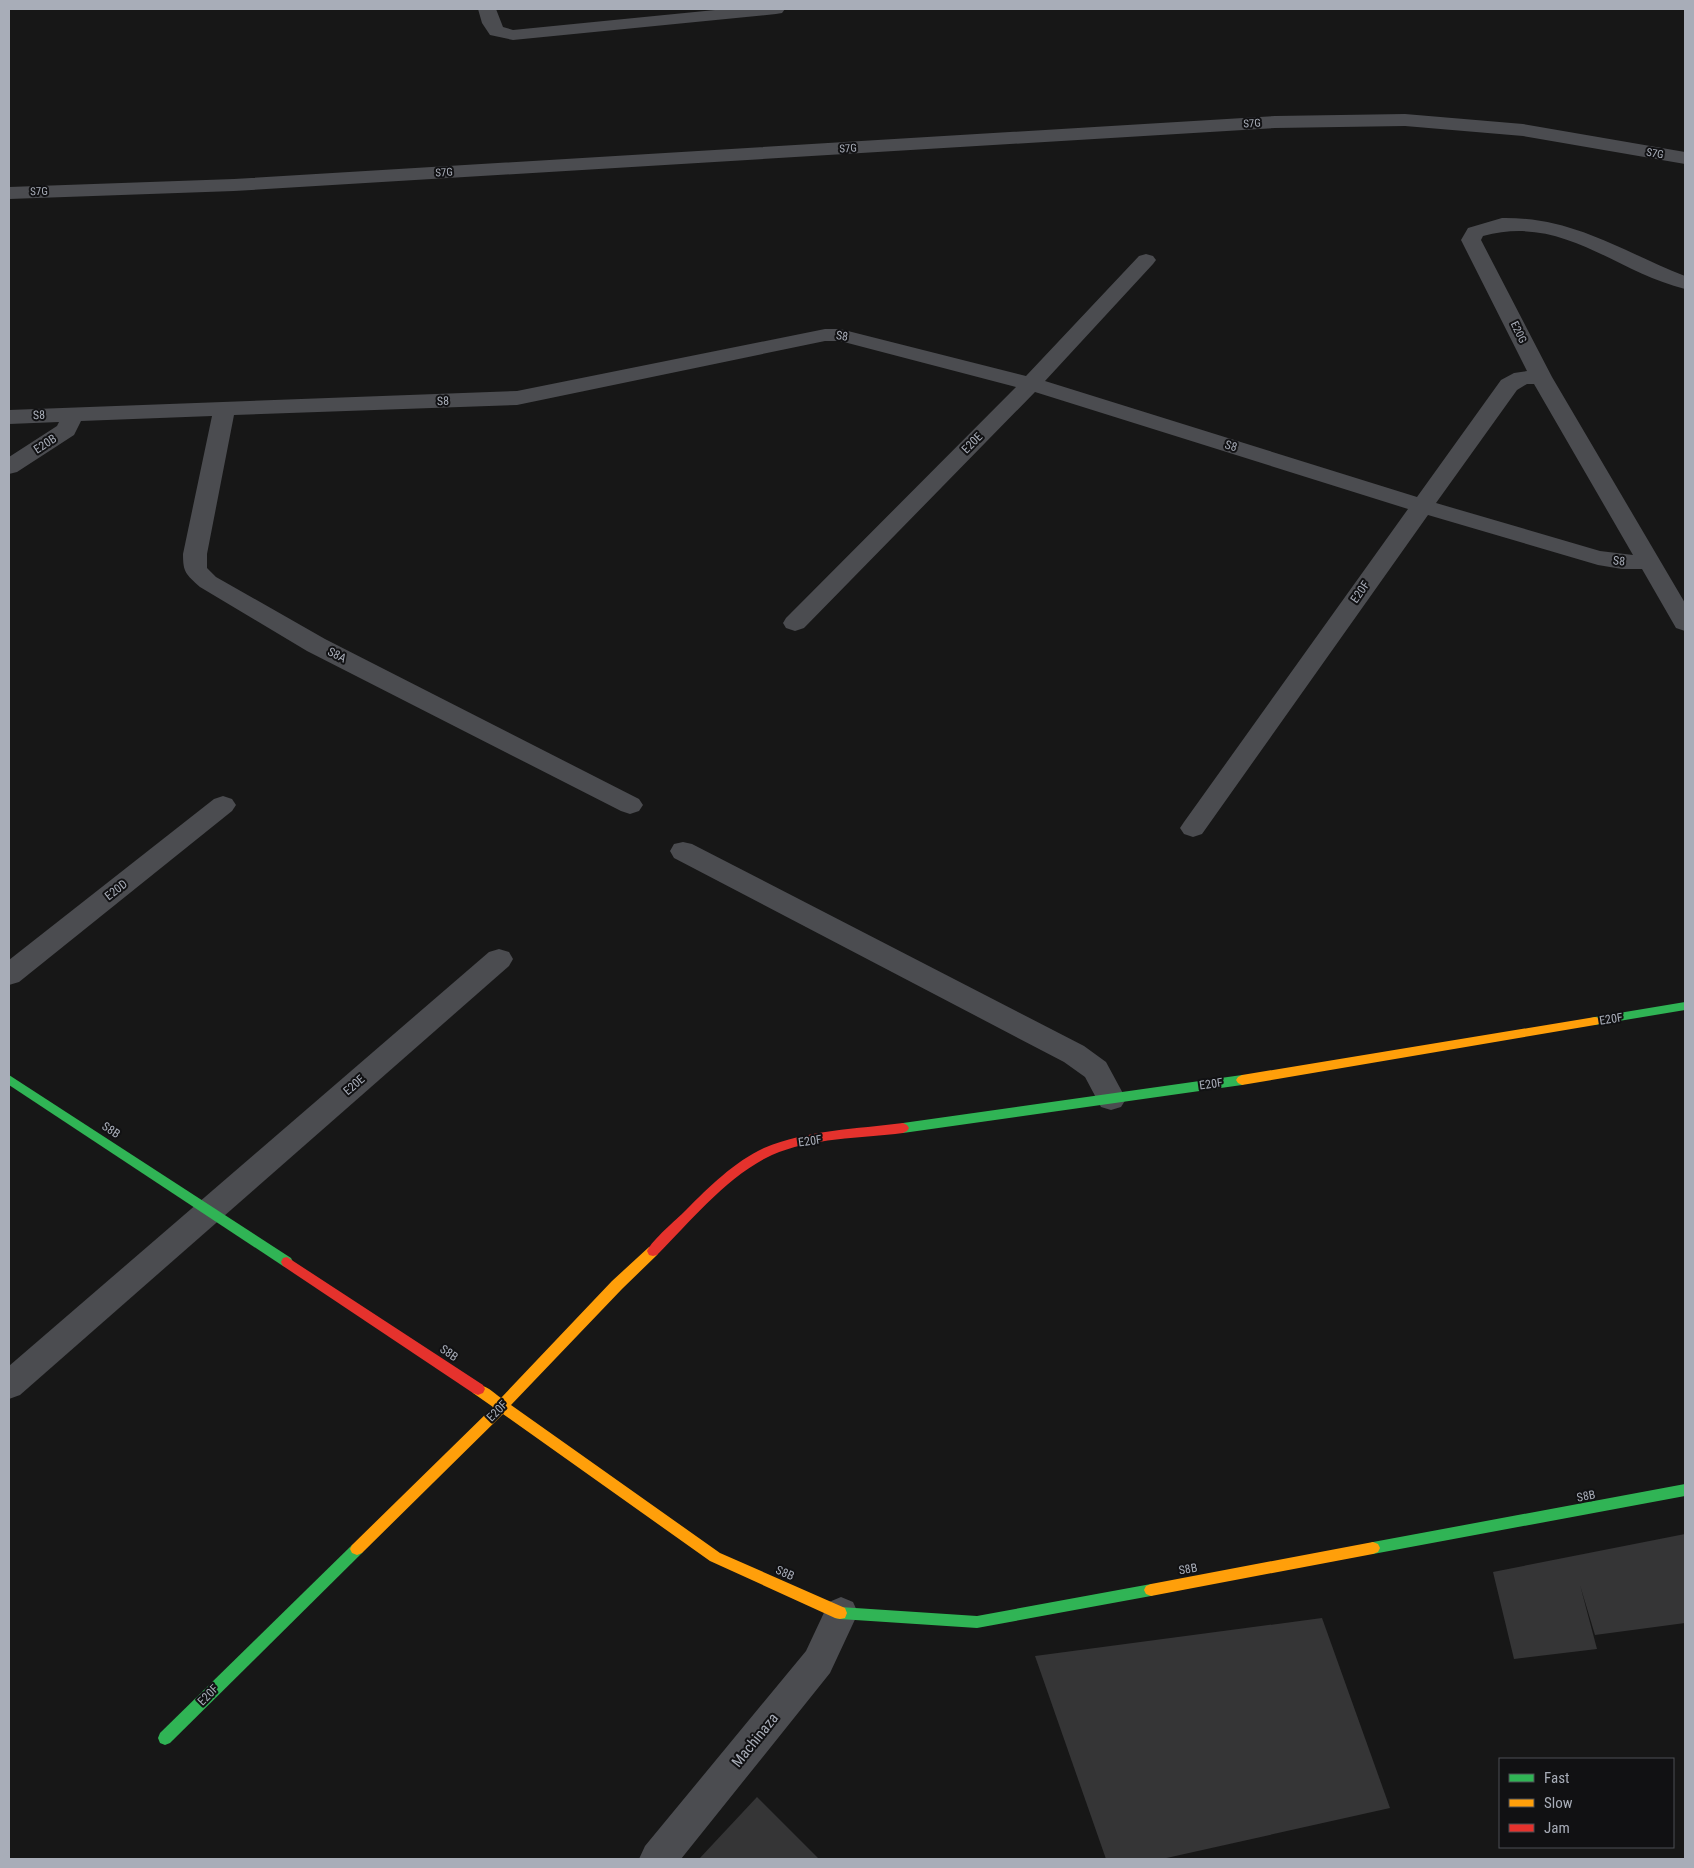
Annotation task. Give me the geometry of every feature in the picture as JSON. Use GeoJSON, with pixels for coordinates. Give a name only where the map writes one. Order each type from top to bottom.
{"type":"FeatureCollection","features":[{"type":"Feature","properties":{"kind":"street"},"geometry":{"type":"LineString","coordinates":[[488,9],[491,23],[496,31],[514,35],[776,9]]}},
{"type":"Feature","properties":{"kind":"street","name":"S7G"},"geometry":{"type":"LineString","coordinates":[[9,192],[234,185],[1275,122],[1405,120],[1513,129],[1685,158]]}},
{"type":"Feature","properties":{"kind":"street","name":"E20G"},"geometry":{"type":"LineString","coordinates":[[1685,283],[1658,274],[1568,231],[1543,225],[1521,224],[1486,227],[1475,232],[1471,240],[1541,377],[1685,623]]}},
{"type":"Feature","properties":{"kind":"street","name":"E20E"},"geometry":{"type":"LineString","coordinates":[[795,624],[1031,384],[1146,260]]}},
{"type":"Feature","properties":{"kind":"street","name":"S8"},"geometry":{"type":"LineString","coordinates":[[9,416],[224,410],[524,397],[833,334],[1031,384],[1421,506],[1598,558],[1622,562],[1649,562]]}},
{"type":"Feature","properties":{"kind":"street","name":"E20F"},"geometry":{"type":"LineString","coordinates":[[1193,828],[1509,385],[1522,378],[1541,377]]}},
{"type":"Feature","properties":{"kind":"street","name":"S8A"},"geometry":{"type":"LineString","coordinates":[[224,410],[195,554],[195,570],[208,582],[316,644],[630,804]]}},
{"type":"Feature","properties":{"kind":"street","name":"E20B"},"geometry":{"type":"LineString","coordinates":[[9,466],[66,430],[73,414]]}},
{"type":"Feature","properties":{"kind":"street","name":"E20D"},"geometry":{"type":"LineString","coordinates":[[9,975],[223,805]]}},
{"type":"Feature","properties":{"kind":"street"},"geometry":{"type":"LineString","coordinates":[[683,851],[1074,1054],[1096,1070],[1111,1099]]}},
{"type":"Feature","properties":{"kind":"street","name":"E20E"},"geometry":{"type":"LineString","coordinates":[[9,1385],[499,959]]}},
{"type":"Feature","properties":{"kind":"street","name":"E20F"},"geometry":{"type":"LineString","coordinates":[[165,1738],[503,1405],[617,1286],[748,1161],[766,1151],[790,1144],[1255,1078],[1685,1006]]}},
{"type":"Feature","properties":{"kind":"street","name":"S8B"},"geometry":{"type":"LineString","coordinates":[[9,1079],[503,1405],[715,1557],[841,1613],[977,1622],[1685,1490]]}},
{"type":"Feature","properties":{"kind":"street","name":"Machinaza"},"geometry":{"type":"LineString","coordinates":[[658,1859],[818,1662],[841,1613]]}},
{"type":"Feature","properties":{"kind":"building"},"geometry":{"type":"Polygon","coordinates":[[[1685,1534],[1685,1623],[1595,1635],[1580,1585],[1597,1649],[1514,1659],[1493,1572],[1685,1534]]]}},
{"type":"Feature","properties":{"kind":"building"},"geometry":{"type":"Polygon","coordinates":[[[1322,1618],[1390,1808],[1162,1859],[1106,1859],[1035,1656],[1322,1618]]]}},
{"type":"Feature","properties":{"kind":"building"},"geometry":{"type":"Polygon","coordinates":[[[757,1797],[819,1859],[699,1859],[757,1797]]]}},
{"type":"Feature","properties":{"kind":"traffic: fast"},"geometry":{"type":"LineString","coordinates":[[1595,1021],[1685,1006]]}},
{"type":"Feature","properties":{"kind":"traffic: fast"},"geometry":{"type":"LineString","coordinates":[[9,1079],[287,1262]]}},
{"type":"Feature","properties":{"kind":"traffic: fast"},"geometry":{"type":"LineString","coordinates":[[903,1128],[1242,1080]]}},
{"type":"Feature","properties":{"kind":"traffic: fast"},"geometry":{"type":"LineString","coordinates":[[1373,1548],[1685,1490]]}},
{"type":"Feature","properties":{"kind":"traffic: fast"},"geometry":{"type":"LineString","coordinates":[[165,1738],[357,1549]]}},
{"type":"Feature","properties":{"kind":"traffic: fast"},"geometry":{"type":"LineString","coordinates":[[840,1613],[977,1622],[1151,1590]]}},
{"type":"Feature","properties":{"kind":"traffic: slow"},"geometry":{"type":"LineString","coordinates":[[1242,1080],[1595,1021]]}},
{"type":"Feature","properties":{"kind":"traffic: slow"},"geometry":{"type":"LineString","coordinates":[[357,1549],[503,1405],[617,1285],[653,1251]]}},
{"type":"Feature","properties":{"kind":"traffic: slow"},"geometry":{"type":"LineString","coordinates":[[478,1389],[715,1557],[840,1613]]}},
{"type":"Feature","properties":{"kind":"traffic: slow"},"geometry":{"type":"LineString","coordinates":[[1151,1590],[1373,1548]]}},
{"type":"Feature","properties":{"kind":"traffic: jam"},"geometry":{"type":"LineString","coordinates":[[653,1251],[723,1183],[753,1160],[768,1152],[799,1142],[903,1128]]}},
{"type":"Feature","properties":{"kind":"traffic: jam"},"geometry":{"type":"LineString","coordinates":[[287,1262],[478,1389]]}}]}
